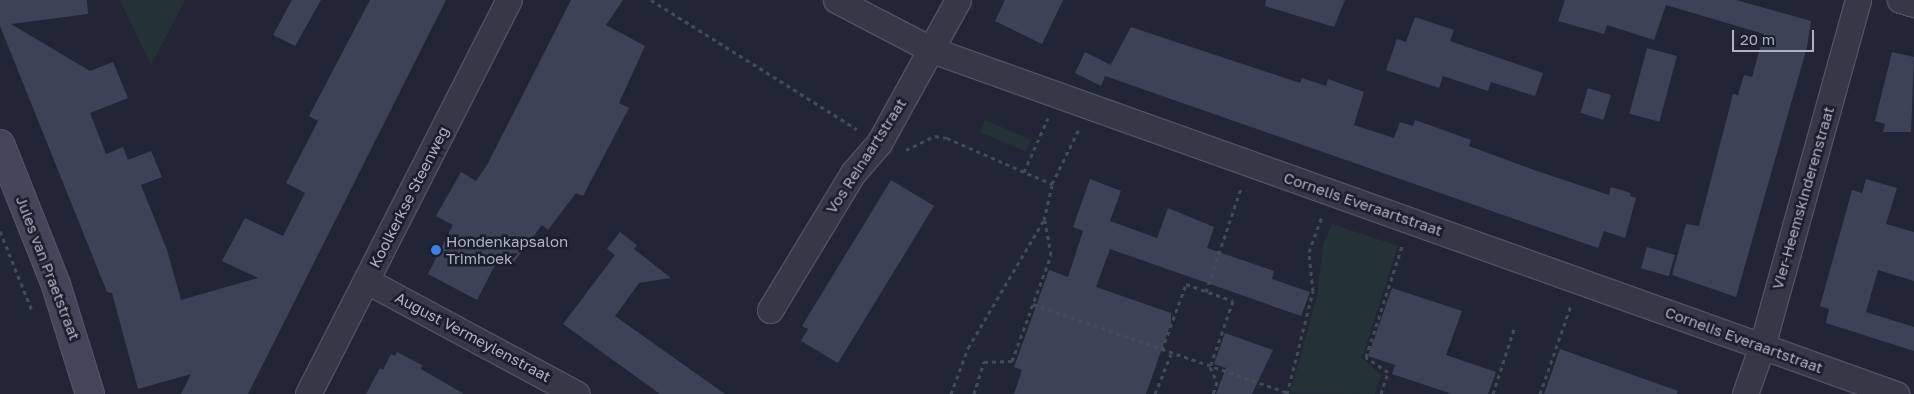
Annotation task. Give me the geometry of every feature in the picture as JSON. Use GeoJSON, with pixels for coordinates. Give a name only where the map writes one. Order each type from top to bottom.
{"type":"FeatureCollection","features":[{"type":"Feature","properties":{"kind":"main road","name":"Jules van Praetstraat"},"geometry":{"type":"LineString","coordinates":[[0,144],[56,285],[90,394]]}},
{"type":"Feature","properties":{"kind":"street","name":"Koolkerkse Steenweg"},"geometry":{"type":"LineString","coordinates":[[308,394],[509,0]]}},
{"type":"Feature","properties":{"kind":"street","name":"Cornelis Everaartstraat"},"geometry":{"type":"LineString","coordinates":[[836,0],[932,50],[1896,394]]}},
{"type":"Feature","properties":{"kind":"street","name":"Vos Reinaartstraat"},"geometry":{"type":"LineString","coordinates":[[770,310],[853,173],[879,143],[958,0]]}},
{"type":"Feature","properties":{"kind":"street","name":"Vier-Heemskinderenstraat"},"geometry":{"type":"LineString","coordinates":[[1745,394],[1762,346],[1858,0]]}},
{"type":"Feature","properties":{"kind":"street"},"geometry":{"type":"LineString","coordinates":[[1900,0],[1914,4]]}},
{"type":"Feature","properties":{"kind":"street","name":"August Vermeylenstraat"},"geometry":{"type":"LineString","coordinates":[[367,281],[577,394]]}},
{"type":"Feature","properties":{"kind":"path"},"geometry":{"type":"LineString","coordinates":[[651,0],[893,151],[903,152],[935,136],[947,138],[1052,184]]}},
{"type":"Feature","properties":{"kind":"path"},"geometry":{"type":"LineString","coordinates":[[1024,172],[1059,94]]}},
{"type":"Feature","properties":{"kind":"path"},"geometry":{"type":"LineString","coordinates":[[950,394],[968,348],[1044,220],[1052,184],[1091,106]]}},
{"type":"Feature","properties":{"kind":"path"},"geometry":{"type":"LineString","coordinates":[[1206,292],[1249,164]]}},
{"type":"Feature","properties":{"kind":"path"},"geometry":{"type":"LineString","coordinates":[[1033,304],[1286,393],[1313,291],[1309,252],[1331,193]]}},
{"type":"Feature","properties":{"kind":"path"},"geometry":{"type":"LineString","coordinates":[[974,394],[984,362],[1012,361],[1051,255],[1044,220]]}},
{"type":"Feature","properties":{"kind":"path"},"geometry":{"type":"LineString","coordinates":[[1381,394],[1388,372],[1366,357],[1409,220]]}},
{"type":"Feature","properties":{"kind":"path"},"geometry":{"type":"LineString","coordinates":[[0,231],[35,319]]}},
{"type":"Feature","properties":{"kind":"path"},"geometry":{"type":"LineString","coordinates":[[1540,394],[1579,281]]}},
{"type":"Feature","properties":{"kind":"path"},"geometry":{"type":"LineString","coordinates":[[1162,350],[1186,284],[1232,301],[1210,367],[1217,382],[1213,394]]}},
{"type":"Feature","properties":{"kind":"path"},"geometry":{"type":"LineString","coordinates":[[1493,394],[1514,329]]}},
{"type":"Feature","properties":{"kind":"path"},"geometry":{"type":"LineString","coordinates":[[1155,394],[1171,354]]}},
{"type":"Feature","properties":{"kind":"shaded area"},"geometry":{"type":"Polygon","coordinates":[[[120,0],[185,0],[151,65],[120,0]]]}},
{"type":"Feature","properties":{"kind":"shaded area"},"geometry":{"type":"Polygon","coordinates":[[[985,120],[1031,140],[1026,152],[980,132],[985,120]]]}},
{"type":"Feature","properties":{"kind":"shaded area"},"geometry":{"type":"Polygon","coordinates":[[[1332,224],[1398,246],[1362,358],[1381,375],[1375,394],[1290,393],[1317,297],[1323,245],[1332,224]]]}},
{"type":"Feature","properties":{"kind":"building"},"geometry":{"type":"Polygon","coordinates":[[[0,0],[87,0],[88,14],[11,24],[90,71],[113,62],[128,98],[90,113],[106,154],[123,147],[128,160],[151,151],[162,177],[141,185],[167,250],[181,300],[258,278],[222,261],[245,218],[283,236],[305,193],[286,183],[318,121],[309,116],[370,0],[446,0],[248,394],[181,394],[191,374],[138,389],[112,293],[107,292],[0,26],[0,0]]]}},
{"type":"Feature","properties":{"kind":"building"},"geometry":{"type":"Polygon","coordinates":[[[292,0],[321,0],[295,46],[273,35],[292,0]]]}},
{"type":"Feature","properties":{"kind":"building"},"geometry":{"type":"Polygon","coordinates":[[[571,0],[623,0],[606,25],[645,46],[619,103],[629,108],[583,196],[576,193],[548,230],[542,225],[511,266],[499,257],[477,300],[428,274],[453,225],[436,216],[461,172],[476,181],[487,165],[571,0]]]}},
{"type":"Feature","properties":{"kind":"building"},"geometry":{"type":"Polygon","coordinates":[[[1005,0],[1063,0],[1042,44],[995,21],[1005,0]]]}},
{"type":"Feature","properties":{"kind":"building"},"geometry":{"type":"Polygon","coordinates":[[[1266,0],[1345,0],[1334,27],[1265,6],[1266,0]]]}},
{"type":"Feature","properties":{"kind":"building"},"geometry":{"type":"Polygon","coordinates":[[[1565,0],[1736,0],[1811,21],[1807,47],[1736,297],[1672,275],[1686,224],[1699,226],[1733,94],[1738,95],[1744,75],[1752,77],[1764,34],[1666,5],[1654,40],[1607,25],[1604,34],[1558,21],[1565,0]]]}},
{"type":"Feature","properties":{"kind":"building"},"geometry":{"type":"Polygon","coordinates":[[[1415,17],[1454,30],[1450,41],[1543,73],[1535,96],[1491,82],[1488,91],[1443,76],[1439,88],[1386,70],[1397,39],[1406,42],[1415,17]]]}},
{"type":"Feature","properties":{"kind":"building"},"geometry":{"type":"Polygon","coordinates":[[[1131,27],[1300,83],[1302,78],[1326,86],[1328,79],[1364,92],[1354,125],[1394,138],[1400,122],[1413,126],[1415,120],[1471,140],[1469,146],[1534,170],[1609,195],[1611,187],[1631,193],[1630,196],[1636,198],[1625,238],[1604,231],[1598,248],[1105,76],[1101,86],[1075,73],[1085,52],[1111,65],[1131,27]]]}},
{"type":"Feature","properties":{"kind":"building"},"geometry":{"type":"Polygon","coordinates":[[[1647,48],[1677,56],[1659,122],[1629,114],[1647,48]]]}},
{"type":"Feature","properties":{"kind":"building"},"geometry":{"type":"Polygon","coordinates":[[[1892,52],[1914,57],[1911,132],[1883,132],[1885,124],[1875,121],[1892,52]]]}},
{"type":"Feature","properties":{"kind":"building"},"geometry":{"type":"Polygon","coordinates":[[[1588,88],[1611,95],[1603,120],[1580,113],[1588,88]]]}},
{"type":"Feature","properties":{"kind":"building"},"geometry":{"type":"Polygon","coordinates":[[[1090,179],[1121,191],[1110,221],[1157,238],[1168,208],[1214,227],[1207,248],[1274,271],[1272,279],[1310,292],[1301,316],[1110,249],[1096,287],[1171,313],[1171,323],[1146,394],[1014,394],[1022,370],[1014,367],[1049,270],[1068,277],[1083,231],[1073,227],[1090,179]]]}},
{"type":"Feature","properties":{"kind":"building"},"geometry":{"type":"Polygon","coordinates":[[[1866,179],[1897,188],[1886,224],[1914,232],[1914,281],[1878,270],[1866,312],[1914,327],[1914,351],[1826,323],[1829,309],[1820,306],[1852,190],[1862,193],[1866,179]]]}},
{"type":"Feature","properties":{"kind":"building"},"geometry":{"type":"Polygon","coordinates":[[[891,180],[934,206],[838,363],[801,341],[808,329],[802,326],[891,180]]]}},
{"type":"Feature","properties":{"kind":"building"},"geometry":{"type":"Polygon","coordinates":[[[620,232],[637,245],[634,249],[671,278],[639,283],[615,316],[725,394],[660,394],[563,324],[615,255],[607,249],[620,232]]]}},
{"type":"Feature","properties":{"kind":"building"},"geometry":{"type":"Polygon","coordinates":[[[1647,247],[1675,255],[1669,276],[1641,268],[1647,247]]]}},
{"type":"Feature","properties":{"kind":"building"},"geometry":{"type":"Polygon","coordinates":[[[1392,288],[1462,311],[1446,355],[1496,372],[1488,394],[1452,394],[1392,374],[1395,365],[1368,356],[1392,288]]]}},
{"type":"Feature","properties":{"kind":"building"},"geometry":{"type":"Polygon","coordinates":[[[1225,333],[1273,350],[1252,394],[1216,394],[1226,368],[1214,364],[1225,333]]]}},
{"type":"Feature","properties":{"kind":"building"},"geometry":{"type":"Polygon","coordinates":[[[1560,349],[1678,391],[1677,394],[1544,394],[1560,349]]]}},
{"type":"Feature","properties":{"kind":"building"},"geometry":{"type":"Polygon","coordinates":[[[397,352],[422,365],[421,369],[464,394],[366,394],[380,368],[383,370],[391,354],[395,356],[397,352]]]}},
{"type":"Feature","properties":{"kind":"place","name":"Hondenkapsalon Trimhoek"},"geometry":{"type":"Point","coordinates":[436,250]}}]}
